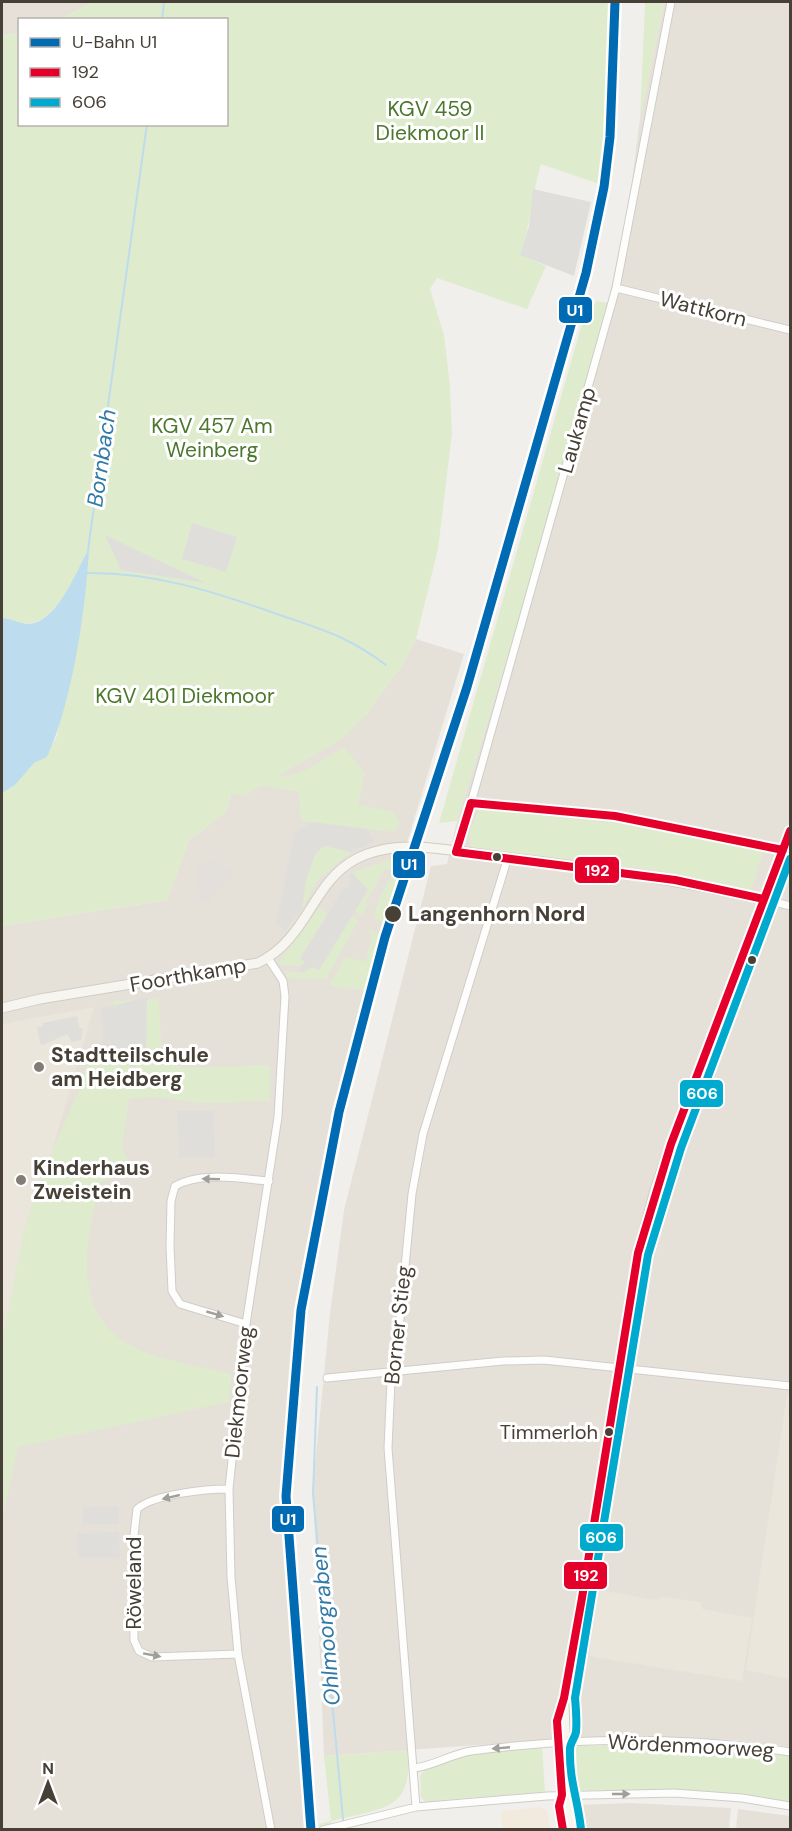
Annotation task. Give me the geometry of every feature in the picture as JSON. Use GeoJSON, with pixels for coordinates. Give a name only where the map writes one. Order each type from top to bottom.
{"type":"FeatureCollection","features":[{"type":"Feature","properties":{"kind":"street","name":"Laukamp"},"geometry":{"type":"LineString","coordinates":[[456,852],[616,288],[671,2]]}},
{"type":"Feature","properties":{"kind":"street","name":"Wattkorn"},"geometry":{"type":"LineString","coordinates":[[616,288],[790,330]]}},
{"type":"Feature","properties":{"kind":"street"},"geometry":{"type":"LineString","coordinates":[[471,802],[615,816],[787,851]]}},
{"type":"Feature","properties":{"kind":"street"},"geometry":{"type":"LineString","coordinates":[[563,1830],[559,1806],[562,1795],[559,1743],[565,1732],[564,1698],[638,1253],[655,1190],[764,899],[787,851],[790,831]]}},
{"type":"Feature","properties":{"kind":"street","name":"Foorthkamp"},"geometry":{"type":"LineString","coordinates":[[2,1008],[40,999],[248,965],[268,958],[296,933],[328,883],[344,867],[370,853],[399,848],[508,857],[675,880],[764,899]]}},
{"type":"Feature","properties":{"kind":"street","name":"Borner Stieg"},"geometry":{"type":"LineString","coordinates":[[417,1807],[388,1448],[394,1370],[412,1194],[421,1143],[508,857]]}},
{"type":"Feature","properties":{"kind":"street"},"geometry":{"type":"LineString","coordinates":[[764,899],[790,906]]}},
{"type":"Feature","properties":{"kind":"street","name":"Diekmoorweg"},"geometry":{"type":"LineString","coordinates":[[268,958],[284,981],[286,1008],[279,1117],[246,1324],[229,1489],[231,1577],[238,1654],[271,1830]]}},
{"type":"Feature","properties":{"kind":"street"},"geometry":{"type":"LineString","coordinates":[[246,1324],[180,1304],[172,1291],[171,1201],[175,1186],[184,1181],[207,1179],[269,1181]]}},
{"type":"Feature","properties":{"kind":"street"},"geometry":{"type":"LineString","coordinates":[[327,1378],[513,1360],[567,1361],[790,1386]]}},
{"type":"Feature","properties":{"kind":"street","name":"Röweland"},"geometry":{"type":"LineString","coordinates":[[229,1489],[206,1490],[167,1498],[143,1504],[137,1509],[134,1535],[134,1640],[139,1651],[152,1657],[238,1654]]}},
{"type":"Feature","properties":{"kind":"street","name":"Wördenmoorweg"},"geometry":{"type":"LineString","coordinates":[[414,1768],[470,1751],[559,1743],[650,1740],[735,1745],[790,1752]]}},
{"type":"Feature","properties":{"kind":"street"},"geometry":{"type":"LineString","coordinates":[[323,1830],[417,1807],[562,1795],[674,1793],[742,1798],[790,1806]]}},
{"type":"Feature","properties":{"kind":"street"},"geometry":{"type":"LineString","coordinates":[[562,1795],[568,1805],[572,1830]]}},
{"type":"Feature","properties":{"kind":"shaded area"},"geometry":{"type":"Polygon","coordinates":[[[2,2],[93,2],[63,18],[18,18],[18,34],[2,35],[2,2]]]}},
{"type":"Feature","properties":{"kind":"shaded area"},"geometry":{"type":"Polygon","coordinates":[[[664,2],[790,2],[790,1747],[734,1740],[658,1737],[575,1738],[324,1756],[313,1485],[330,1313],[344,1210],[431,866],[447,864],[457,821],[543,539],[608,303],[630,197],[640,119],[664,2]]]}},
{"type":"Feature","properties":{"kind":"shaded area"},"geometry":{"type":"Polygon","coordinates":[[[533,189],[591,202],[574,276],[520,255],[529,226],[533,189]]]}},
{"type":"Feature","properties":{"kind":"shaded area"},"geometry":{"type":"Polygon","coordinates":[[[192,523],[237,537],[226,572],[182,559],[192,523]]]}},
{"type":"Feature","properties":{"kind":"shaded area"},"geometry":{"type":"Polygon","coordinates":[[[105,535],[206,583],[121,570],[105,535]]]}},
{"type":"Feature","properties":{"kind":"shaded area"},"geometry":{"type":"Polygon","coordinates":[[[416,639],[464,654],[378,939],[336,1111],[306,1254],[291,1363],[281,1489],[306,1829],[2,1830],[2,926],[167,900],[189,840],[226,812],[231,793],[366,715],[404,662],[416,639]]]}},
{"type":"Feature","properties":{"kind":"shaded area"},"geometry":{"type":"Polygon","coordinates":[[[312,822],[367,829],[374,841],[351,852],[325,846],[316,852],[306,881],[302,909],[285,930],[276,923],[294,833],[312,822]]]}},
{"type":"Feature","properties":{"kind":"shaded area"},"geometry":{"type":"Polygon","coordinates":[[[210,859],[233,872],[207,903],[200,900],[195,869],[210,859]]]}},
{"type":"Feature","properties":{"kind":"shaded area"},"geometry":{"type":"Polygon","coordinates":[[[352,873],[368,890],[319,970],[313,967],[302,973],[300,966],[305,962],[300,959],[344,887],[349,889],[351,881],[348,876],[352,873]]]}},
{"type":"Feature","properties":{"kind":"shaded area"},"geometry":{"type":"Polygon","coordinates":[[[147,997],[146,1062],[133,1067],[98,1053],[104,1034],[100,1009],[147,997]]]}},
{"type":"Feature","properties":{"kind":"shaded area","name":"Stadtteilschule am Heidberg"},"geometry":{"type":"Polygon","coordinates":[[[94,1007],[52,1151],[25,1227],[2,1345],[2,1024],[94,1007]]]}},
{"type":"Feature","properties":{"kind":"shaded area"},"geometry":{"type":"Polygon","coordinates":[[[77,1016],[79,1027],[83,1029],[81,1040],[72,1042],[67,1034],[43,1045],[40,1043],[37,1027],[43,1026],[42,1023],[77,1016]]]}},
{"type":"Feature","properties":{"kind":"shaded area"},"geometry":{"type":"Polygon","coordinates":[[[214,1110],[215,1157],[179,1158],[177,1111],[214,1110]]]}},
{"type":"Feature","properties":{"kind":"shaded area"},"geometry":{"type":"Polygon","coordinates":[[[787,1394],[790,1395],[790,1679],[746,1670],[787,1394]]]}},
{"type":"Feature","properties":{"kind":"shaded area"},"geometry":{"type":"Polygon","coordinates":[[[83,1507],[119,1507],[119,1524],[83,1524],[83,1507]]]}},
{"type":"Feature","properties":{"kind":"shaded area"},"geometry":{"type":"Polygon","coordinates":[[[119,1532],[120,1558],[78,1558],[78,1533],[119,1532]]]}},
{"type":"Feature","properties":{"kind":"shaded area"},"geometry":{"type":"Polygon","coordinates":[[[599,1590],[655,1600],[663,1597],[701,1602],[702,1609],[752,1618],[742,1681],[589,1656],[599,1590]]]}},
{"type":"Feature","properties":{"kind":"shaded area"},"geometry":{"type":"Polygon","coordinates":[[[632,1803],[731,1808],[729,1829],[584,1829],[579,1805],[632,1803]]]}},
{"type":"Feature","properties":{"kind":"shaded area"},"geometry":{"type":"Polygon","coordinates":[[[540,1807],[547,1811],[550,1829],[502,1829],[501,1811],[540,1807]]]}},
{"type":"Feature","properties":{"kind":"shaded area"},"geometry":{"type":"Polygon","coordinates":[[[738,1809],[790,1816],[790,1829],[736,1829],[738,1809]]]}},
{"type":"Feature","properties":{"kind":"green space"},"geometry":{"type":"Polygon","coordinates":[[[93,2],[610,2],[604,149],[599,184],[541,164],[521,255],[546,266],[527,309],[437,278],[430,289],[444,335],[450,386],[452,433],[438,549],[416,639],[404,662],[366,715],[339,741],[278,776],[304,771],[344,747],[365,773],[358,805],[393,811],[400,824],[394,832],[301,821],[299,792],[262,785],[244,796],[231,793],[226,812],[189,840],[167,900],[2,926],[2,793],[15,785],[34,763],[46,757],[57,736],[88,550],[64,595],[48,615],[39,621],[29,623],[2,618],[2,35],[18,34],[18,126],[228,126],[228,18],[63,18],[93,2]]]}},
{"type":"Feature","properties":{"kind":"green space"},"geometry":{"type":"Polygon","coordinates":[[[645,2],[664,2],[640,119],[645,2]]]}},
{"type":"Feature","properties":{"kind":"green space"},"geometry":{"type":"Polygon","coordinates":[[[596,301],[608,303],[543,539],[457,821],[439,823],[587,306],[593,309],[596,301]]]}},
{"type":"Feature","properties":{"kind":"green space"},"geometry":{"type":"Polygon","coordinates":[[[479,809],[621,824],[764,850],[751,890],[662,871],[471,847],[469,834],[479,809]]]}},
{"type":"Feature","properties":{"kind":"green space"},"geometry":{"type":"Polygon","coordinates":[[[324,846],[351,852],[318,880],[302,909],[310,867],[313,859],[324,846]]]}},
{"type":"Feature","properties":{"kind":"green space"},"geometry":{"type":"Polygon","coordinates":[[[388,860],[393,861],[390,870],[385,869],[368,898],[370,901],[366,899],[364,902],[368,904],[362,915],[355,911],[368,890],[352,873],[388,860]]]}},
{"type":"Feature","properties":{"kind":"green space"},"geometry":{"type":"Polygon","coordinates":[[[397,864],[403,864],[384,924],[374,917],[378,902],[397,864]]]}},
{"type":"Feature","properties":{"kind":"green space"},"geometry":{"type":"Polygon","coordinates":[[[319,908],[328,914],[300,958],[305,962],[303,966],[280,965],[281,959],[319,908]]]}},
{"type":"Feature","properties":{"kind":"green space"},"geometry":{"type":"Polygon","coordinates":[[[352,916],[358,921],[326,979],[287,978],[286,971],[302,973],[313,967],[319,970],[352,916]]]}},
{"type":"Feature","properties":{"kind":"green space"},"geometry":{"type":"Polygon","coordinates":[[[367,929],[380,934],[367,991],[329,986],[345,957],[365,962],[372,936],[367,929]]]}},
{"type":"Feature","properties":{"kind":"green space"},"geometry":{"type":"Polygon","coordinates":[[[159,999],[162,1064],[188,1068],[270,1065],[270,1101],[203,1103],[154,1097],[129,1099],[122,1146],[131,1169],[100,1183],[90,1230],[87,1254],[88,1277],[92,1299],[101,1319],[116,1336],[138,1349],[160,1357],[231,1374],[229,1402],[18,1447],[2,1520],[2,1342],[25,1227],[52,1151],[79,1091],[91,1051],[114,1037],[113,1001],[159,999]]]}},
{"type":"Feature","properties":{"kind":"green space"},"geometry":{"type":"Polygon","coordinates":[[[671,1744],[732,1748],[790,1756],[790,1802],[704,1791],[578,1790],[576,1746],[671,1744]]]}},
{"type":"Feature","properties":{"kind":"green space"},"geometry":{"type":"Polygon","coordinates":[[[542,1748],[545,1792],[440,1800],[440,1804],[427,1803],[421,1798],[420,1776],[428,1767],[441,1761],[476,1753],[542,1748]]]}},
{"type":"Feature","properties":{"kind":"green space"},"geometry":{"type":"Polygon","coordinates":[[[407,1750],[406,1785],[400,1796],[391,1804],[379,1809],[331,1821],[324,1756],[407,1750]]]}},
{"type":"Feature","properties":{"kind":"green space"},"geometry":{"type":"Polygon","coordinates":[[[331,1821],[332,1829],[320,1829],[319,1824],[331,1821]]]}},
{"type":"Feature","properties":{"kind":"water"},"geometry":{"type":"Polygon","coordinates":[[[89,548],[81,627],[64,710],[56,735],[47,757],[34,763],[15,785],[2,793],[2,618],[30,624],[43,619],[66,592],[89,548]]]}},
{"type":"Feature","properties":{"kind":"waterway","name":"Bornbach"},"geometry":{"type":"LineString","coordinates":[[162,18],[164,2]]}},
{"type":"Feature","properties":{"kind":"waterway","name":"Bornbach"},"geometry":{"type":"LineString","coordinates":[[88,550],[147,126]]}},
{"type":"Feature","properties":{"kind":"waterway"},"geometry":{"type":"LineString","coordinates":[[86,573],[159,579],[228,597],[332,634],[358,646],[386,665]]}},
{"type":"Feature","properties":{"kind":"waterway","name":"Ohlmoorgraben"},"geometry":{"type":"LineString","coordinates":[[317,1387],[313,1494],[344,1830]]}},
{"type":"Feature","properties":{"kind":"metro line","name":"U1"},"geometry":{"type":"LineString","coordinates":[[311,1830],[286,1496],[301,1310],[339,1112],[385,937],[467,687],[586,273],[604,187],[610,137],[615,2]]}},
{"type":"Feature","properties":{"kind":"transit line","name":"192"},"geometry":{"type":"LineString","coordinates":[[764,899],[675,880],[456,852],[471,803],[615,816],[783,850]]}},
{"type":"Feature","properties":{"kind":"transit line","name":"192"},"geometry":{"type":"LineString","coordinates":[[563,1830],[559,1806],[562,1795],[557,1721],[564,1698],[582,1598],[638,1253],[671,1144],[790,831]]}},
{"type":"Feature","properties":{"kind":"transit line","name":"606"},"geometry":{"type":"LineString","coordinates":[[581,1829],[570,1760],[570,1747],[576,1732],[575,1698],[648,1255],[681,1148],[790,859]]}},
{"type":"Feature","properties":{"kind":"place","name":"Langenhorn Nord"},"geometry":{"type":"Point","coordinates":[393,914]}},
{"type":"Feature","properties":{"kind":"place","name":"Stadtteilschule am Heidberg"},"geometry":{"type":"Point","coordinates":[39,1067]}},
{"type":"Feature","properties":{"kind":"place","name":"Kinderhaus Zweistein"},"geometry":{"type":"Point","coordinates":[21,1180]}},
{"type":"Feature","properties":{"kind":"place","name":"Timmerloh"},"geometry":{"type":"Point","coordinates":[609,1432]}},
{"type":"Feature","properties":{"kind":"park label","name":"KGV 459 Diekmoor II"},"geometry":{"type":"Point","coordinates":[430,121]}},
{"type":"Feature","properties":{"kind":"park label","name":"KGV 457 Am Weinberg"},"geometry":{"type":"Point","coordinates":[212,438]}},
{"type":"Feature","properties":{"kind":"park label","name":"KGV 401 Diekmoor"},"geometry":{"type":"Point","coordinates":[185,696]}}]}
